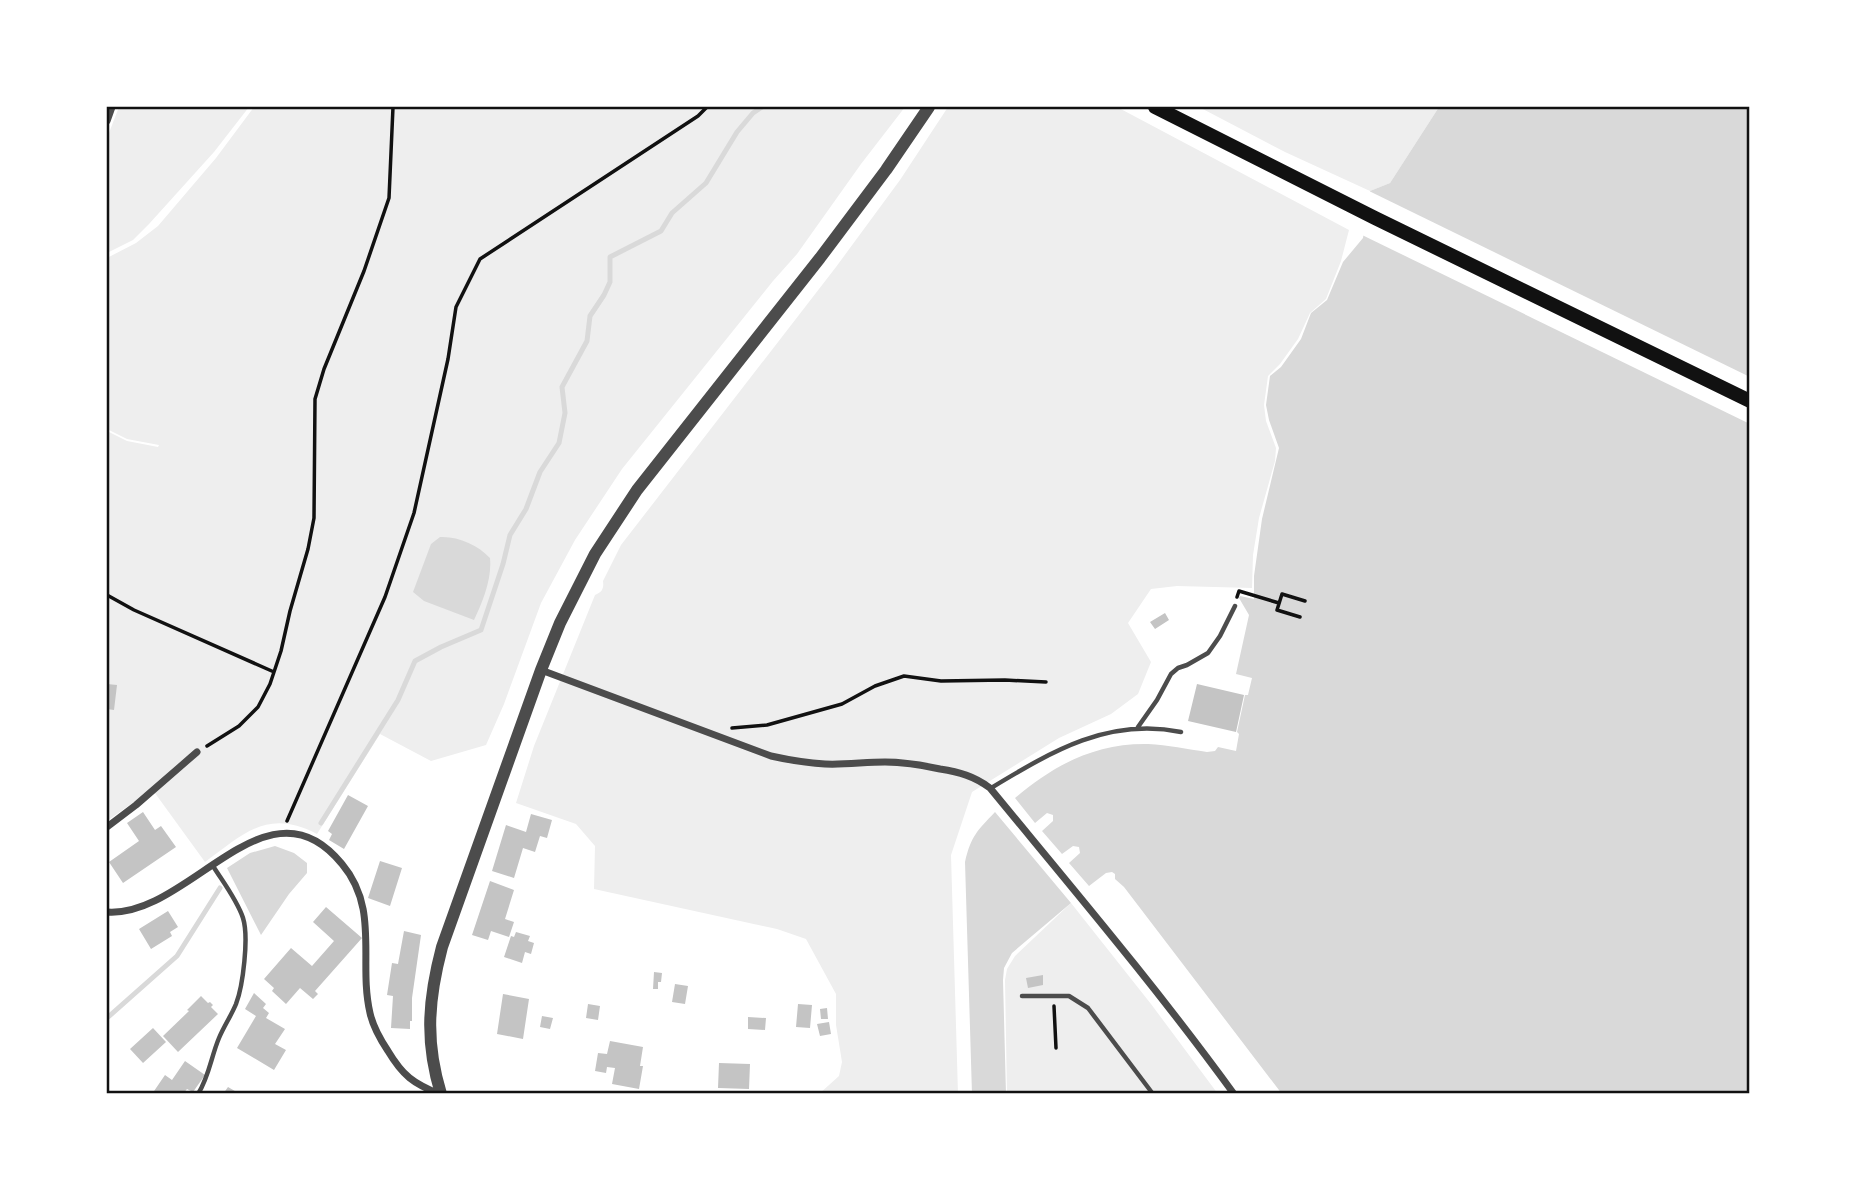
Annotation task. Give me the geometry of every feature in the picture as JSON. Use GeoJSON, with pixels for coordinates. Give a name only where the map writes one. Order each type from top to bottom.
{"type":"FeatureCollection","features":[{"type":"Feature","properties":{"kind":"main road"},"geometry":{"type":"LineString","coordinates":[[1155,107],[1750,401]]}},
{"type":"Feature","properties":{"kind":"street"},"geometry":{"type":"LineString","coordinates":[[107,121],[112,107]]}},
{"type":"Feature","properties":{"kind":"street"},"geometry":{"type":"LineString","coordinates":[[440,1094],[429,1018],[437,966],[453,914],[541,670],[583,576],[638,490],[820,258],[929,107]]}},
{"type":"Feature","properties":{"kind":"street"},"geometry":{"type":"LineString","coordinates":[[541,670],[771,756],[827,764],[910,764],[971,776],[990,788],[1087,904],[1185,1027],[1234,1094]]}},
{"type":"Feature","properties":{"kind":"street"},"geometry":{"type":"LineString","coordinates":[[107,827],[197,752]]}},
{"type":"Feature","properties":{"kind":"street"},"geometry":{"type":"LineString","coordinates":[[107,912],[128,911],[146,906],[262,836],[301,834],[314,841],[335,855],[350,875],[358,892],[365,915],[369,1003],[376,1031],[407,1078],[440,1094]]}},
{"type":"Feature","properties":{"kind":"lane"},"geometry":{"type":"LineString","coordinates":[[1137,727],[1157,700],[1171,674],[1208,653],[1235,606]]}},
{"type":"Feature","properties":{"kind":"lane"},"geometry":{"type":"LineString","coordinates":[[990,788],[1048,754],[1103,733],[1137,727],[1181,732]]}},
{"type":"Feature","properties":{"kind":"lane"},"geometry":{"type":"LineString","coordinates":[[198,1094],[210,1069],[220,1035],[235,1006],[241,984],[245,937],[243,918],[213,866]]}},
{"type":"Feature","properties":{"kind":"lane"},"geometry":{"type":"LineString","coordinates":[[1021,996],[1069,996],[1088,1008],[1153,1094]]}},
{"type":"Feature","properties":{"kind":"path"},"geometry":{"type":"LineString","coordinates":[[197,752],[249,718],[258,707],[274,672],[314,518],[315,399],[324,369],[386,210],[391,183],[393,107]]}},
{"type":"Feature","properties":{"kind":"path"},"geometry":{"type":"LineString","coordinates":[[282,833],[390,585],[414,513],[448,359],[456,307],[480,259],[698,116],[707,107]]}},
{"type":"Feature","properties":{"kind":"path"},"geometry":{"type":"LineString","coordinates":[[1239,591],[1279,603]]}},
{"type":"Feature","properties":{"kind":"path"},"geometry":{"type":"LineString","coordinates":[[1300,617],[1277,610],[1282,594],[1304,601]]}},
{"type":"Feature","properties":{"kind":"path"},"geometry":{"type":"LineString","coordinates":[[107,595],[134,610],[274,672]]}},
{"type":"Feature","properties":{"kind":"path"},"geometry":{"type":"LineString","coordinates":[[728,728],[767,725],[842,704],[875,686],[904,676],[941,681],[1046,682]]}},
{"type":"Feature","properties":{"kind":"path"},"geometry":{"type":"LineString","coordinates":[[1055,1007],[1056,1048]]}},
{"type":"Feature","properties":{"kind":"shaded area"},"geometry":{"type":"Polygon","coordinates":[[[119,107],[249,107],[214,152],[149,224],[133,240],[107,253],[107,138],[119,107]]]}},
{"type":"Feature","properties":{"kind":"shaded area"},"geometry":{"type":"Polygon","coordinates":[[[254,107],[905,107],[797,254],[622,469],[575,540],[541,603],[486,745],[431,761],[380,734],[317,834],[284,823],[270,824],[244,834],[205,862],[152,789],[107,821],[107,431],[127,441],[158,447],[159,445],[127,439],[107,429],[107,258],[136,243],[158,226],[216,158],[254,107]]]}},
{"type":"Feature","properties":{"kind":"shaded area"},"geometry":{"type":"Polygon","coordinates":[[[948,107],[1117,107],[1349,230],[1341,261],[1326,299],[1310,313],[1298,339],[1268,376],[1264,405],[1266,421],[1276,448],[1259,518],[1253,555],[1252,588],[1177,586],[1151,589],[1128,623],[1151,662],[1138,694],[1111,714],[1059,738],[972,792],[951,855],[958,1094],[819,1094],[839,1076],[842,1062],[836,1025],[836,994],[806,939],[777,929],[594,889],[595,846],[576,824],[516,803],[534,746],[595,595],[602,590],[603,581],[621,545],[836,267],[900,180],[948,107]]]}},
{"type":"Feature","properties":{"kind":"shaded area"},"geometry":{"type":"Polygon","coordinates":[[[1199,107],[1439,107],[1390,183],[1370,191],[1285,152],[1199,107]]]}},
{"type":"Feature","properties":{"kind":"shaded area"},"geometry":{"type":"Polygon","coordinates":[[[1439,107],[1750,107],[1750,1094],[1282,1094],[1124,887],[1115,879],[1115,874],[1106,873],[1089,886],[1069,863],[1080,853],[1079,847],[1073,846],[1062,854],[1042,831],[1053,821],[1053,815],[1047,813],[1035,823],[1015,798],[1060,766],[1110,747],[1148,744],[1207,752],[1215,751],[1218,747],[1236,751],[1245,695],[1248,695],[1252,678],[1236,674],[1249,615],[1239,598],[1254,599],[1254,576],[1262,519],[1279,448],[1266,405],[1270,376],[1281,367],[1301,339],[1311,313],[1327,300],[1343,262],[1363,238],[1370,191],[1390,183],[1439,107]]]}},
{"type":"Feature","properties":{"kind":"shaded area"},"geometry":{"type":"Polygon","coordinates":[[[440,537],[467,542],[490,558],[484,598],[474,620],[424,601],[413,592],[431,544],[440,537]]]}},
{"type":"Feature","properties":{"kind":"shaded area"},"geometry":{"type":"Polygon","coordinates":[[[995,812],[1071,903],[1012,953],[1004,968],[1006,1094],[972,1094],[965,862],[976,834],[995,812]]]}},
{"type":"Feature","properties":{"kind":"shaded area"},"geometry":{"type":"Polygon","coordinates":[[[275,846],[294,853],[307,863],[307,873],[261,935],[227,868],[250,853],[275,846]]]}},
{"type":"Feature","properties":{"kind":"shaded area"},"geometry":{"type":"Polygon","coordinates":[[[1071,903],[1218,1094],[1007,1094],[1007,969],[1015,956],[1071,903]]]}},
{"type":"Feature","properties":{"kind":"pier"},"geometry":{"type":"Polygon","coordinates":[[[1367,190],[1750,377],[1750,424],[1360,234],[1367,190]]]}},
{"type":"Feature","properties":{"kind":"building"},"geometry":{"type":"Polygon","coordinates":[[[1165,613],[1169,620],[1155,629],[1150,622],[1165,613]]]}},
{"type":"Feature","properties":{"kind":"building"},"geometry":{"type":"Polygon","coordinates":[[[107,684],[117,685],[114,710],[107,709],[107,684]]]}},
{"type":"Feature","properties":{"kind":"building"},"geometry":{"type":"Polygon","coordinates":[[[1197,684],[1244,695],[1236,732],[1188,721],[1197,684]]]}},
{"type":"Feature","properties":{"kind":"building"},"geometry":{"type":"Polygon","coordinates":[[[348,795],[368,806],[344,849],[329,840],[332,834],[328,831],[348,795]]]}},
{"type":"Feature","properties":{"kind":"building"},"geometry":{"type":"Polygon","coordinates":[[[143,812],[155,830],[161,826],[176,847],[123,883],[109,862],[139,841],[127,823],[143,812]]]}},
{"type":"Feature","properties":{"kind":"building"},"geometry":{"type":"Polygon","coordinates":[[[531,814],[552,820],[547,838],[540,836],[535,852],[523,848],[514,878],[492,871],[506,825],[526,832],[531,814]]]}},
{"type":"Feature","properties":{"kind":"building"},"geometry":{"type":"Polygon","coordinates":[[[380,861],[402,868],[390,906],[368,898],[380,861]]]}},
{"type":"Feature","properties":{"kind":"building"},"geometry":{"type":"Polygon","coordinates":[[[490,881],[514,890],[505,919],[514,922],[509,937],[491,931],[488,940],[472,935],[490,881]]]}},
{"type":"Feature","properties":{"kind":"building"},"geometry":{"type":"Polygon","coordinates":[[[326,907],[362,938],[315,991],[318,994],[313,999],[300,988],[286,1004],[264,979],[291,948],[312,966],[334,941],[313,922],[326,907]]]}},
{"type":"Feature","properties":{"kind":"building"},"geometry":{"type":"Polygon","coordinates":[[[168,911],[178,927],[170,932],[172,936],[151,949],[139,929],[168,911]]]}},
{"type":"Feature","properties":{"kind":"building"},"geometry":{"type":"Polygon","coordinates":[[[404,931],[421,935],[410,1029],[391,1028],[393,996],[387,995],[392,963],[398,964],[404,931]]]}},
{"type":"Feature","properties":{"kind":"building"},"geometry":{"type":"Polygon","coordinates":[[[516,932],[530,936],[528,941],[534,943],[531,954],[525,952],[522,963],[504,957],[511,936],[514,937],[516,932]]]}},
{"type":"Feature","properties":{"kind":"building"},"geometry":{"type":"Polygon","coordinates":[[[654,972],[662,973],[658,989],[653,989],[654,972]]]}},
{"type":"Feature","properties":{"kind":"building"},"geometry":{"type":"Polygon","coordinates":[[[1043,975],[1043,985],[1028,988],[1026,978],[1043,975]]]}},
{"type":"Feature","properties":{"kind":"building"},"geometry":{"type":"Polygon","coordinates":[[[675,984],[688,986],[685,1004],[672,1002],[675,984]]]}},
{"type":"Feature","properties":{"kind":"building"},"geometry":{"type":"Polygon","coordinates":[[[254,993],[266,1004],[263,1008],[269,1013],[266,1018],[285,1029],[275,1044],[286,1050],[274,1070],[237,1048],[256,1016],[245,1009],[254,993]]]}},
{"type":"Feature","properties":{"kind":"building"},"geometry":{"type":"Polygon","coordinates":[[[503,994],[529,999],[523,1039],[497,1034],[503,994]]]}},
{"type":"Feature","properties":{"kind":"building"},"geometry":{"type":"Polygon","coordinates":[[[201,996],[213,1005],[211,1007],[218,1014],[178,1052],[163,1036],[201,996]]]}},
{"type":"Feature","properties":{"kind":"building"},"geometry":{"type":"Polygon","coordinates":[[[588,1004],[600,1006],[598,1020],[586,1018],[588,1004]]]}},
{"type":"Feature","properties":{"kind":"building"},"geometry":{"type":"Polygon","coordinates":[[[798,1004],[812,1005],[810,1028],[796,1027],[798,1004]]]}},
{"type":"Feature","properties":{"kind":"building"},"geometry":{"type":"Polygon","coordinates":[[[827,1008],[828,1019],[821,1019],[820,1009],[827,1008]]]}},
{"type":"Feature","properties":{"kind":"building"},"geometry":{"type":"Polygon","coordinates":[[[542,1016],[553,1018],[550,1029],[540,1027],[542,1016]]]}},
{"type":"Feature","properties":{"kind":"building"},"geometry":{"type":"Polygon","coordinates":[[[748,1017],[766,1018],[765,1030],[748,1029],[748,1017]]]}},
{"type":"Feature","properties":{"kind":"building"},"geometry":{"type":"Polygon","coordinates":[[[829,1022],[831,1034],[820,1036],[817,1024],[829,1022]]]}},
{"type":"Feature","properties":{"kind":"building"},"geometry":{"type":"Polygon","coordinates":[[[153,1028],[166,1042],[143,1063],[130,1049],[153,1028]]]}},
{"type":"Feature","properties":{"kind":"building"},"geometry":{"type":"Polygon","coordinates":[[[610,1041],[643,1047],[639,1089],[612,1084],[615,1068],[607,1067],[606,1073],[595,1071],[598,1053],[607,1054],[610,1041]]]}},
{"type":"Feature","properties":{"kind":"building"},"geometry":{"type":"Polygon","coordinates":[[[185,1061],[205,1075],[193,1092],[187,1089],[183,1094],[152,1094],[165,1075],[172,1080],[185,1061]]]}},
{"type":"Feature","properties":{"kind":"building"},"geometry":{"type":"Polygon","coordinates":[[[719,1063],[750,1064],[749,1089],[718,1088],[719,1063]]]}},
{"type":"Feature","properties":{"kind":"building"},"geometry":{"type":"Polygon","coordinates":[[[228,1087],[240,1094],[223,1094],[228,1087]]]}},
{"type":"Feature","properties":{"kind":"waterway"},"geometry":{"type":"LineString","coordinates":[[321,823],[398,700],[415,661],[481,630],[510,535],[526,509],[540,472],[559,443],[565,413],[562,387],[587,341],[590,316],[610,282],[610,257],[661,231],[672,213],[706,183],[737,132],[753,113],[762,107]]}},
{"type":"Feature","properties":{"kind":"waterway"},"geometry":{"type":"LineString","coordinates":[[107,1018],[177,956],[220,888]]}}]}
